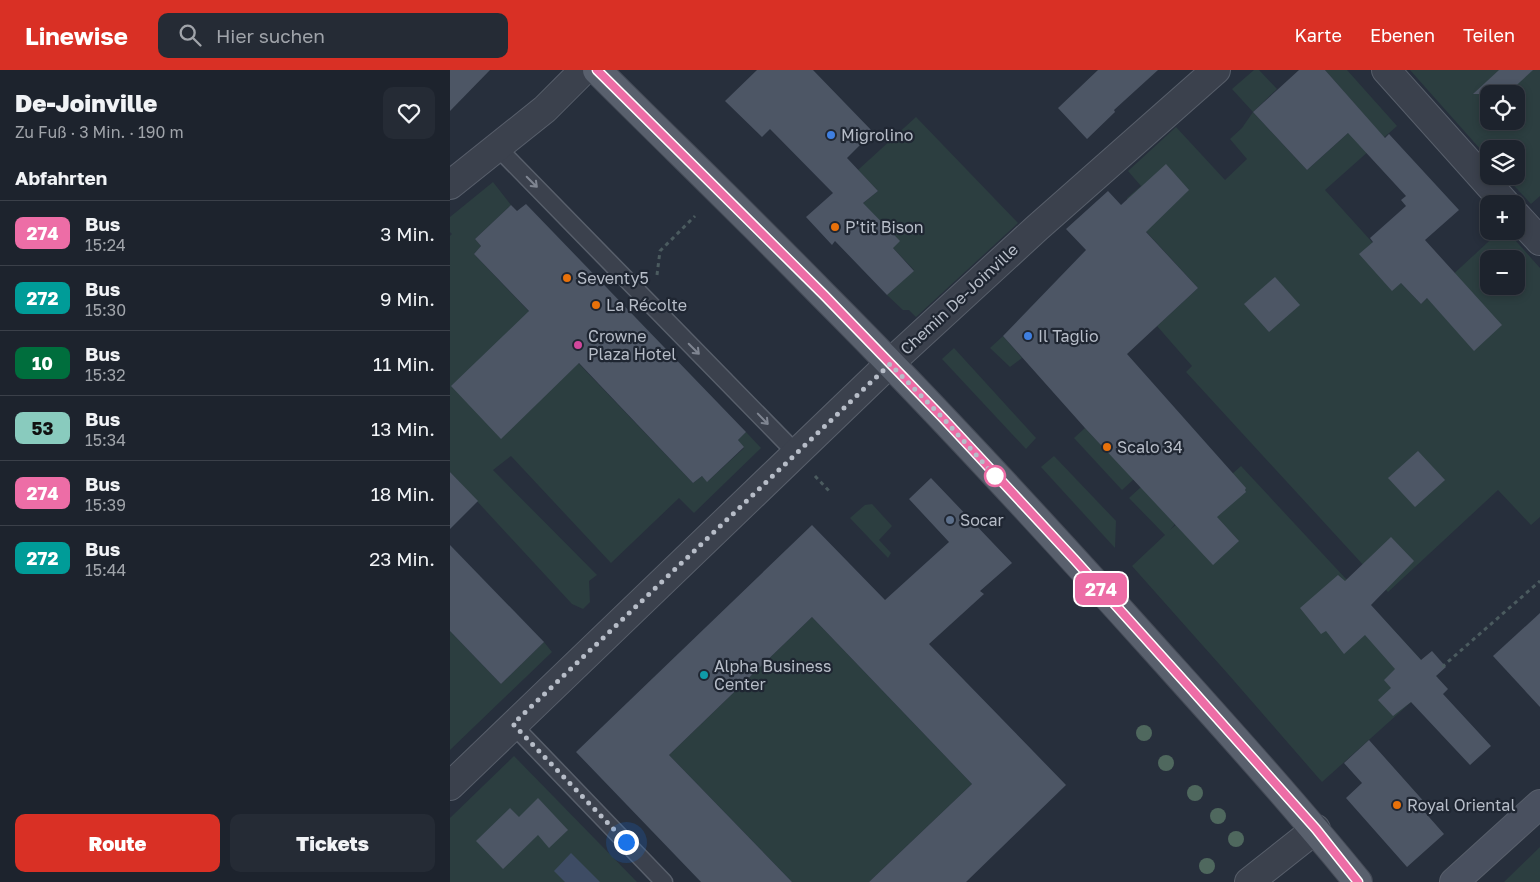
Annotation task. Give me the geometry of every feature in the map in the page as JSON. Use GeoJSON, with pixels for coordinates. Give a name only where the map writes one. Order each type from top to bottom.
{"type":"FeatureCollection","features":[{"type":"Feature","properties":{"kind":"main road"},"geometry":{"type":"LineString","coordinates":[[597,70],[824,295],[943,418],[1074,559],[1316,829],[1358,882]]}},
{"type":"Feature","properties":{"kind":"street"},"geometry":{"type":"LineString","coordinates":[[450,185],[545,109],[584,70]]}},
{"type":"Feature","properties":{"kind":"street","name":"Chemin De-Joinville"},"geometry":{"type":"LineString","coordinates":[[450,786],[890,364],[1037,228],[1216,70]]}},
{"type":"Feature","properties":{"kind":"street"},"geometry":{"type":"LineString","coordinates":[[1386,70],[1498,195]]}},
{"type":"Feature","properties":{"kind":"street"},"geometry":{"type":"LineString","coordinates":[[1525,225],[1540,241]]}},
{"type":"Feature","properties":{"kind":"street"},"geometry":{"type":"LineString","coordinates":[[1454,882],[1540,804]]}},
{"type":"Feature","properties":{"kind":"street"},"geometry":{"type":"LineString","coordinates":[[1249,882],[1316,829]]}},
{"type":"Feature","properties":{"kind":"lane"},"geometry":{"type":"LineString","coordinates":[[498,147],[796,453]]}},
{"type":"Feature","properties":{"kind":"lane"},"geometry":{"type":"LineString","coordinates":[[513,724],[664,882]]}},
{"type":"Feature","properties":{"kind":"path"},"geometry":{"type":"LineString","coordinates":[[657,276],[660,251],[695,216]]}},
{"type":"Feature","properties":{"kind":"path"},"geometry":{"type":"LineString","coordinates":[[813,474],[830,492]]}},
{"type":"Feature","properties":{"kind":"path"},"geometry":{"type":"LineString","coordinates":[[1442,667],[1540,581]]}},
{"type":"Feature","properties":{"kind":"shaded area"},"geometry":{"type":"Polygon","coordinates":[[[1254,70],[1259,70],[1277,89],[1253,112],[1232,89],[1254,70]]]}},
{"type":"Feature","properties":{"kind":"shaded area"},"geometry":{"type":"Polygon","coordinates":[[[1325,70],[1347,70],[1397,126],[1325,190],[1400,273],[1401,283],[1421,304],[1490,240],[1515,240],[1524,250],[1480,250],[1480,295],[1525,295],[1525,251],[1540,268],[1540,517],[1531,525],[1498,490],[1388,592],[1186,372],[1192,366],[1157,326],[1198,288],[1129,213],[1127,198],[1141,186],[1128,171],[1176,127],[1225,180],[1247,159],[1230,139],[1242,128],[1253,112],[1307,170],[1366,117],[1325,70]]]}},
{"type":"Feature","properties":{"kind":"shaded area"},"geometry":{"type":"Polygon","coordinates":[[[1410,70],[1540,70],[1540,196],[1531,204],[1525,195],[1523,195],[1513,185],[1525,185],[1525,140],[1480,140],[1480,149],[1410,70]]]}},
{"type":"Feature","properties":{"kind":"shaded area"},"geometry":{"type":"Polygon","coordinates":[[[916,117],[1018,223],[916,317],[909,310],[903,310],[887,295],[914,270],[856,209],[878,191],[858,170],[916,117]]]}},
{"type":"Feature","properties":{"kind":"shaded area"},"geometry":{"type":"Polygon","coordinates":[[[493,182],[511,205],[475,239],[481,246],[474,254],[693,483],[702,476],[708,481],[744,448],[738,440],[746,432],[761,448],[694,513],[679,498],[611,563],[511,456],[493,470],[597,575],[589,581],[590,602],[583,609],[572,604],[450,472],[450,236],[452,234],[450,232],[450,217],[493,182]]]}},
{"type":"Feature","properties":{"kind":"shaded area"},"geometry":{"type":"Polygon","coordinates":[[[1003,336],[1022,358],[1010,367],[990,348],[1003,336]]]}},
{"type":"Feature","properties":{"kind":"shaded area"},"geometry":{"type":"Polygon","coordinates":[[[954,348],[1036,438],[1026,449],[942,359],[954,348]]]}},
{"type":"Feature","properties":{"kind":"shaded area"},"geometry":{"type":"Polygon","coordinates":[[[1085,428],[1134,479],[1122,490],[1074,438],[1085,428]]]}},
{"type":"Feature","properties":{"kind":"shaded area"},"geometry":{"type":"Polygon","coordinates":[[[1054,456],[1116,521],[1115,548],[1041,467],[1054,456]]]}},
{"type":"Feature","properties":{"kind":"shaded area"},"geometry":{"type":"Polygon","coordinates":[[[1241,466],[1438,678],[1322,782],[1132,566],[1165,535],[1129,498],[1141,487],[1175,524],[1170,530],[1241,466]]]}},
{"type":"Feature","properties":{"kind":"shaded area"},"geometry":{"type":"Polygon","coordinates":[[[872,504],[892,526],[879,540],[891,553],[888,558],[850,518],[865,505],[872,504]]]}},
{"type":"Feature","properties":{"kind":"shaded area"},"geometry":{"type":"Polygon","coordinates":[[[812,617],[972,784],[869,882],[792,882],[669,755],[812,617]]]}},
{"type":"Feature","properties":{"kind":"shaded area"},"geometry":{"type":"Polygon","coordinates":[[[450,631],[501,684],[544,642],[552,652],[450,750],[450,631]]]}},
{"type":"Feature","properties":{"kind":"shaded area"},"geometry":{"type":"Polygon","coordinates":[[[514,756],[637,882],[450,882],[450,818],[514,756]]]}},
{"type":"Feature","properties":{"kind":"shaded area"},"geometry":{"type":"Polygon","coordinates":[[[1540,847],[1540,882],[1504,882],[1540,847]]]}},
{"type":"Feature","properties":{"kind":"water"},"geometry":{"type":"Polygon","coordinates":[[[571,853],[600,882],[565,882],[554,871],[571,853]]]}},
{"type":"Feature","properties":{"kind":"building"},"geometry":{"type":"Polygon","coordinates":[[[450,70],[490,70],[450,111],[450,70]]]}},
{"type":"Feature","properties":{"kind":"building"},"geometry":{"type":"Polygon","coordinates":[[[757,70],[813,70],[873,132],[847,158],[878,191],[863,203],[900,241],[893,248],[914,271],[887,295],[835,241],[832,245],[806,217],[833,193],[770,129],[762,137],[725,101],[757,70]]]}},
{"type":"Feature","properties":{"kind":"building"},"geometry":{"type":"Polygon","coordinates":[[[1098,70],[1158,70],[1114,110],[1115,112],[1087,139],[1058,108],[1098,70]]]}},
{"type":"Feature","properties":{"kind":"building"},"geometry":{"type":"Polygon","coordinates":[[[1299,70],[1325,70],[1385,138],[1389,134],[1459,210],[1425,240],[1502,325],[1474,351],[1427,298],[1421,304],[1401,283],[1392,291],[1359,254],[1373,242],[1370,238],[1406,206],[1401,200],[1406,196],[1348,133],[1307,170],[1253,112],[1299,70]]]}},
{"type":"Feature","properties":{"kind":"building"},"geometry":{"type":"Polygon","coordinates":[[[1499,70],[1533,70],[1517,85],[1483,85],[1499,70]]]}},
{"type":"Feature","properties":{"kind":"building"},"geometry":{"type":"Polygon","coordinates":[[[1480,88],[1480,94],[1473,94],[1480,88]]]}},
{"type":"Feature","properties":{"kind":"building"},"geometry":{"type":"Polygon","coordinates":[[[1166,164],[1189,190],[1146,232],[1198,288],[1127,354],[1246,488],[1246,492],[1217,517],[1239,541],[1213,565],[1085,428],[1003,336],[1086,250],[1066,229],[1108,191],[1121,205],[1166,164]]]}},
{"type":"Feature","properties":{"kind":"building","name":"Crowne Plaza Hotel"},"geometry":{"type":"Polygon","coordinates":[[[526,204],[746,432],[738,440],[744,447],[707,482],[702,476],[693,483],[579,363],[501,439],[451,386],[529,311],[474,254],[481,246],[475,239],[511,205],[517,211],[526,204]]]}},
{"type":"Feature","properties":{"kind":"building"},"geometry":{"type":"Polygon","coordinates":[[[1275,277],[1300,305],[1269,332],[1244,304],[1275,277]]]}},
{"type":"Feature","properties":{"kind":"building"},"geometry":{"type":"Polygon","coordinates":[[[1418,451],[1445,480],[1415,507],[1388,478],[1418,451]]]}},
{"type":"Feature","properties":{"kind":"building"},"geometry":{"type":"Polygon","coordinates":[[[450,472],[478,501],[450,529],[450,472]]]}},
{"type":"Feature","properties":{"kind":"building","name":"Alpha Business Center"},"geometry":{"type":"Polygon","coordinates":[[[931,478],[1012,563],[980,591],[984,594],[929,644],[1066,785],[966,882],[869,882],[972,784],[812,617],[669,755],[792,882],[701,882],[576,752],[812,525],[885,600],[949,542],[909,499],[931,478]]]}},
{"type":"Feature","properties":{"kind":"building"},"geometry":{"type":"Polygon","coordinates":[[[1391,537],[1414,561],[1371,605],[1421,660],[1432,651],[1446,667],[1436,676],[1448,689],[1443,694],[1491,746],[1470,765],[1411,702],[1393,716],[1378,700],[1391,688],[1384,680],[1395,669],[1365,635],[1344,654],[1326,631],[1321,634],[1300,608],[1338,575],[1345,581],[1391,537]]]}},
{"type":"Feature","properties":{"kind":"building"},"geometry":{"type":"Polygon","coordinates":[[[450,545],[544,642],[501,684],[450,631],[450,545]]]}},
{"type":"Feature","properties":{"kind":"building"},"geometry":{"type":"Polygon","coordinates":[[[1540,613],[1540,707],[1493,656],[1540,613]]]}},
{"type":"Feature","properties":{"kind":"building"},"geometry":{"type":"Polygon","coordinates":[[[1369,740],[1427,805],[1422,809],[1444,834],[1407,867],[1346,798],[1362,783],[1344,763],[1369,740]]]}},
{"type":"Feature","properties":{"kind":"building"},"geometry":{"type":"Polygon","coordinates":[[[538,798],[568,830],[549,848],[538,835],[503,869],[476,841],[510,808],[519,817],[538,798]]]}},
{"type":"Feature","properties":{"kind":"bus line","name":"274"},"geometry":{"type":"LineString","coordinates":[[597,70],[824,295],[943,418],[1192,690],[1316,829],[1358,882]]}},
{"type":"Feature","properties":{"kind":"place","name":"Migrolino"},"geometry":{"type":"Point","coordinates":[831,135]}},
{"type":"Feature","properties":{"kind":"place","name":"P'tit Bison"},"geometry":{"type":"Point","coordinates":[835,227]}},
{"type":"Feature","properties":{"kind":"place","name":"Seventy5"},"geometry":{"type":"Point","coordinates":[567,278]}},
{"type":"Feature","properties":{"kind":"place","name":"La Récolte"},"geometry":{"type":"Point","coordinates":[596,305]}},
{"type":"Feature","properties":{"kind":"place","name":"Il Taglio"},"geometry":{"type":"Point","coordinates":[1028,336]}},
{"type":"Feature","properties":{"kind":"place","name":"Crowne Plaza Hotel"},"geometry":{"type":"Point","coordinates":[578,345]}},
{"type":"Feature","properties":{"kind":"place","name":"Scalo 34"},"geometry":{"type":"Point","coordinates":[1107,447]}},
{"type":"Feature","properties":{"kind":"place","name":"Socar"},"geometry":{"type":"Point","coordinates":[950,520]}},
{"type":"Feature","properties":{"kind":"place","name":"Alpha Business Center"},"geometry":{"type":"Point","coordinates":[704,675]}},
{"type":"Feature","properties":{"kind":"place","name":"Royal Oriental"},"geometry":{"type":"Point","coordinates":[1397,805]}},
{"type":"Feature","properties":{"kind":"route"},"geometry":{"type":"LineString","coordinates":[[626,842],[513,724],[890,364],[943,418],[995,476]]}}]}
